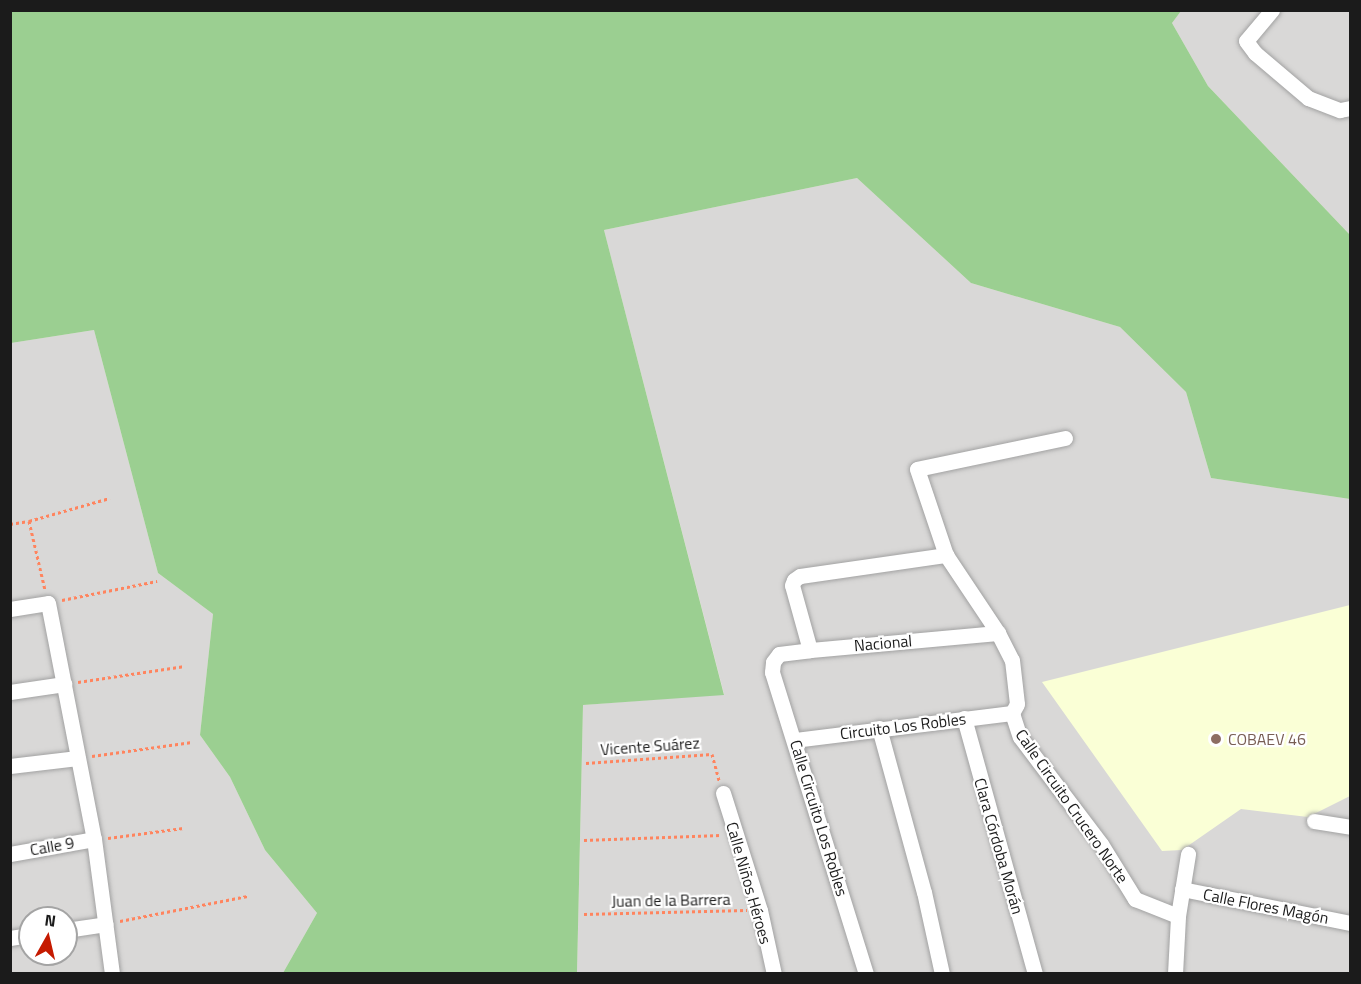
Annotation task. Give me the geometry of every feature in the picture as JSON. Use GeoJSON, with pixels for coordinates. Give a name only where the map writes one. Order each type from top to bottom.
{"type":"FeatureCollection","features":[{"type":"Feature","properties":{"kind":"street"},"geometry":{"type":"LineString","coordinates":[[1272,10],[1246,41],[1255,53],[1308,98],[1340,110],[1350,108]]}},
{"type":"Feature","properties":{"kind":"street","name":"Calle Circuito Crucero Norte"},"geometry":{"type":"LineString","coordinates":[[1065,438],[917,468],[946,555],[998,633],[1012,660],[1017,704],[1012,713],[1020,737],[1101,844],[1136,899],[1178,916]]}},
{"type":"Feature","properties":{"kind":"street"},"geometry":{"type":"LineString","coordinates":[[810,650],[792,585],[794,580],[800,576],[946,555]]}},
{"type":"Feature","properties":{"kind":"street"},"geometry":{"type":"LineString","coordinates":[[10,609],[48,603],[94,839],[112,974]]}},
{"type":"Feature","properties":{"kind":"street","name":"Nacional"},"geometry":{"type":"LineString","coordinates":[[772,662],[779,654],[810,650],[998,633]]}},
{"type":"Feature","properties":{"kind":"street","name":"Calle Circuito Los Robles"},"geometry":{"type":"LineString","coordinates":[[772,662],[772,672],[866,974]]}},
{"type":"Feature","properties":{"kind":"street"},"geometry":{"type":"LineString","coordinates":[[10,692],[64,684]]}},
{"type":"Feature","properties":{"kind":"street","name":"Circuito Los Robles"},"geometry":{"type":"LineString","coordinates":[[795,740],[1012,713]]}},
{"type":"Feature","properties":{"kind":"street","name":"Clara Córdoba Morán"},"geometry":{"type":"LineString","coordinates":[[964,718],[1035,974]]}},
{"type":"Feature","properties":{"kind":"street"},"geometry":{"type":"LineString","coordinates":[[879,728],[924,892],[942,974]]}},
{"type":"Feature","properties":{"kind":"street"},"geometry":{"type":"LineString","coordinates":[[10,766],[78,759]]}},
{"type":"Feature","properties":{"kind":"street","name":"Calle Niños Héroes"},"geometry":{"type":"LineString","coordinates":[[723,793],[760,910],[774,974]]}},
{"type":"Feature","properties":{"kind":"street"},"geometry":{"type":"LineString","coordinates":[[1314,820],[1350,827]]}},
{"type":"Feature","properties":{"kind":"street","name":"Calle 9"},"geometry":{"type":"LineString","coordinates":[[10,854],[94,839]]}},
{"type":"Feature","properties":{"kind":"street"},"geometry":{"type":"LineString","coordinates":[[1175,974],[1178,916],[1188,854]]}},
{"type":"Feature","properties":{"kind":"street","name":"Calle Flores Magón"},"geometry":{"type":"LineString","coordinates":[[1182,889],[1350,923]]}},
{"type":"Feature","properties":{"kind":"street"},"geometry":{"type":"LineString","coordinates":[[78,928],[106,924]]}},
{"type":"Feature","properties":{"kind":"path"},"geometry":{"type":"LineString","coordinates":[[10,524],[29,521],[110,498]]}},
{"type":"Feature","properties":{"kind":"path"},"geometry":{"type":"LineString","coordinates":[[29,521],[48,603],[157,581]]}},
{"type":"Feature","properties":{"kind":"path"},"geometry":{"type":"LineString","coordinates":[[64,684],[185,666]]}},
{"type":"Feature","properties":{"kind":"path"},"geometry":{"type":"LineString","coordinates":[[78,759],[192,742]]}},
{"type":"Feature","properties":{"kind":"path","name":"Vicente Suárez"},"geometry":{"type":"LineString","coordinates":[[586,763],[712,754],[723,793]]}},
{"type":"Feature","properties":{"kind":"path"},"geometry":{"type":"LineString","coordinates":[[94,839],[183,828]]}},
{"type":"Feature","properties":{"kind":"path"},"geometry":{"type":"LineString","coordinates":[[584,840],[735,835]]}},
{"type":"Feature","properties":{"kind":"path"},"geometry":{"type":"LineString","coordinates":[[106,924],[248,896]]}},
{"type":"Feature","properties":{"kind":"path","name":"Juan de la Barrera"},"geometry":{"type":"LineString","coordinates":[[584,914],[760,910]]}},
{"type":"Feature","properties":{"kind":"shaded area"},"geometry":{"type":"Polygon","coordinates":[[[1181,11],[1350,11],[1350,235],[1208,86],[1172,23],[1181,11]]]}},
{"type":"Feature","properties":{"kind":"shaded area"},"geometry":{"type":"Polygon","coordinates":[[[857,178],[971,283],[1120,327],[1186,392],[1211,478],[1350,499],[1350,973],[577,974],[583,705],[724,694],[604,230],[857,178]]]}},
{"type":"Feature","properties":{"kind":"shaded area"},"geometry":{"type":"Polygon","coordinates":[[[94,330],[158,573],[213,614],[200,735],[230,777],[265,850],[317,913],[283,973],[11,974],[11,343],[94,330]]]}},
{"type":"Feature","properties":{"kind":"shaded area","name":"COBAEV 46"},"geometry":{"type":"Polygon","coordinates":[[[1350,605],[1350,796],[1308,817],[1241,809],[1182,850],[1162,851],[1042,682],[1350,605]]]}},
{"type":"Feature","properties":{"kind":"green space"},"geometry":{"type":"Polygon","coordinates":[[[11,10],[1181,11],[1172,23],[1208,86],[1350,235],[1350,499],[1211,478],[1186,392],[1120,327],[971,283],[857,178],[604,230],[724,695],[583,705],[577,973],[283,973],[317,913],[265,850],[230,777],[200,735],[213,614],[158,573],[94,330],[11,343],[11,10]]]}},
{"type":"Feature","properties":{"kind":"place","name":"COBAEV 46"},"geometry":{"type":"Point","coordinates":[1216,739]}}]}
